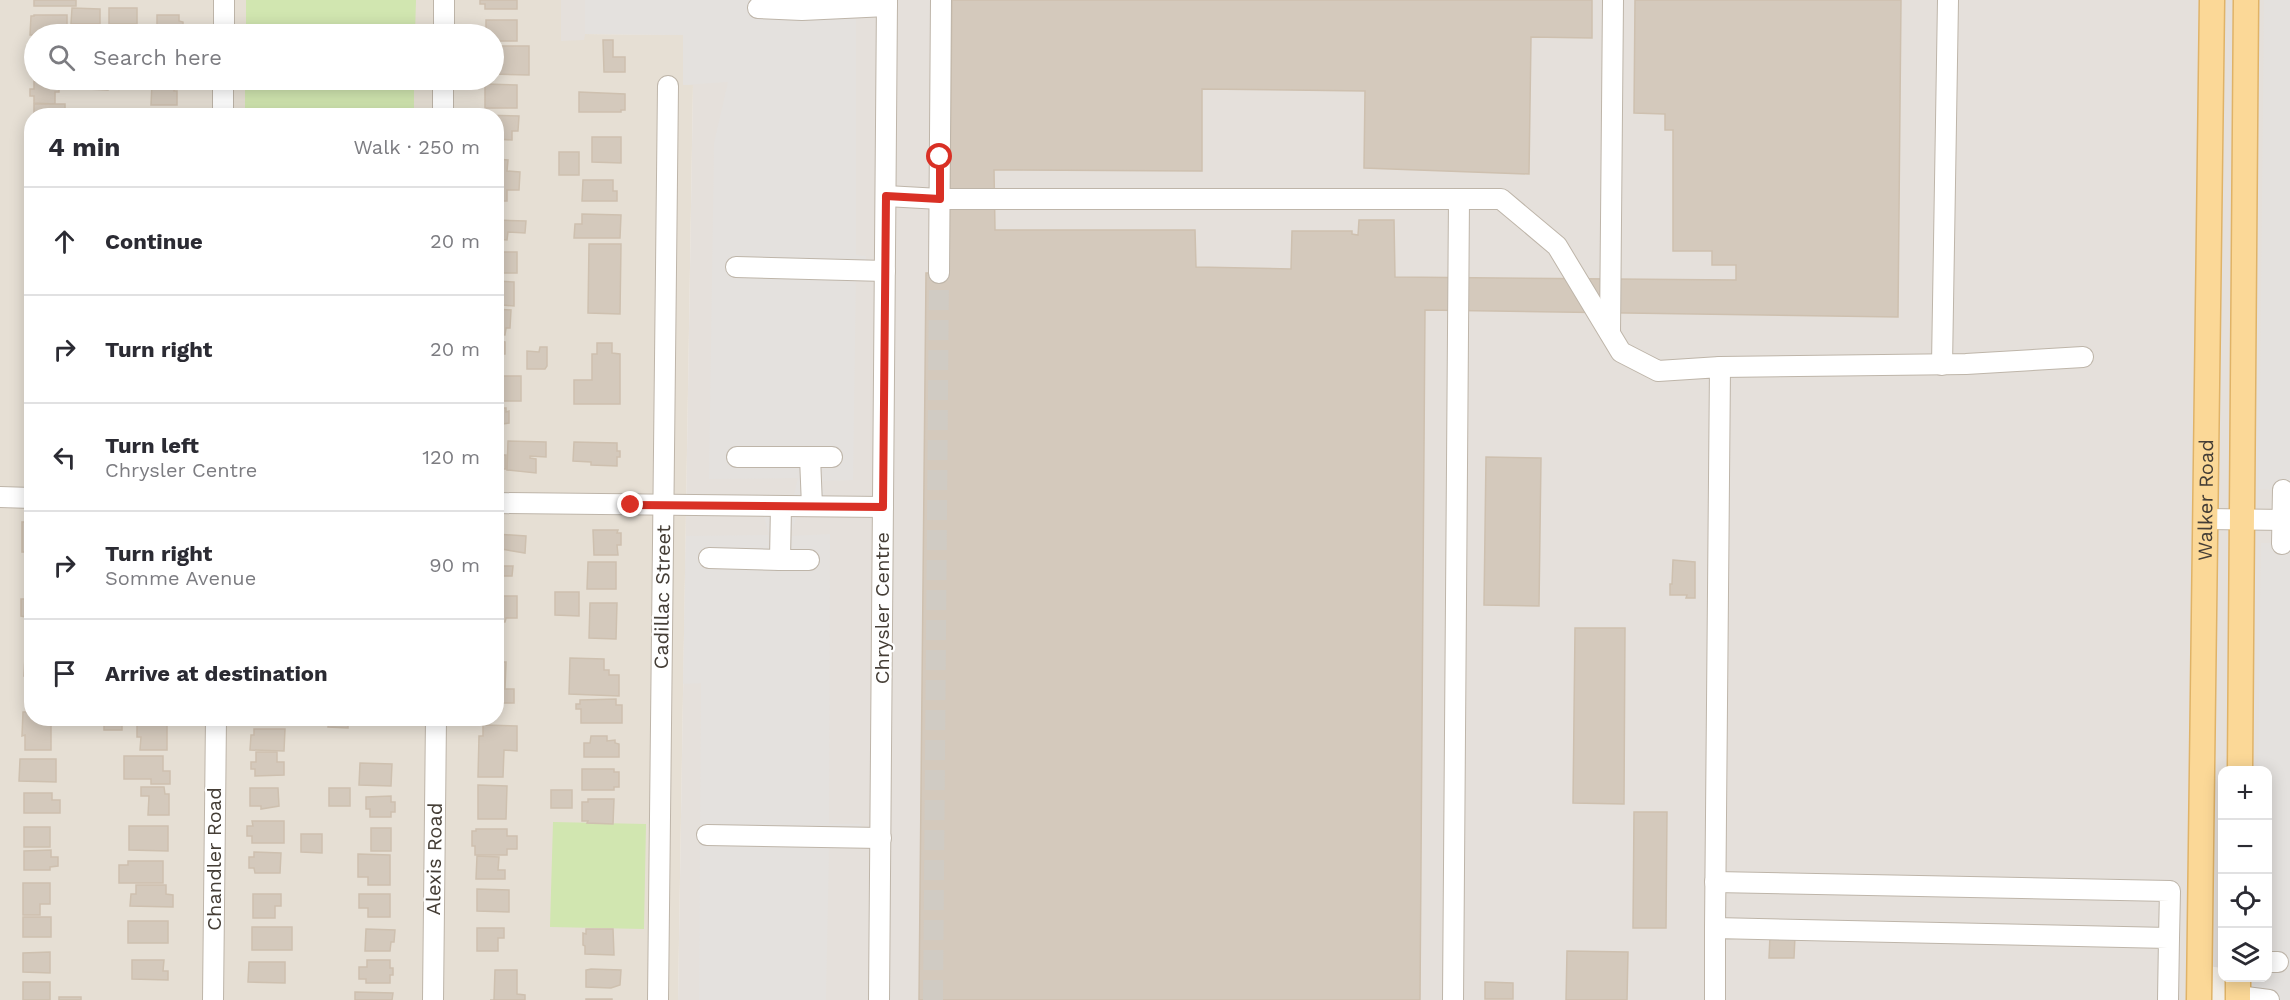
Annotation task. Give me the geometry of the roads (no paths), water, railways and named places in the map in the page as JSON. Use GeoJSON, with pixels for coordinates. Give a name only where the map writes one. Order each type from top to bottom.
{"type":"FeatureCollection","features":[{"type":"Feature","properties":{"kind":"main road","name":"Walker Road"},"geometry":{"type":"LineString","coordinates":[[2199,1000],[2212,0]]}},
{"type":"Feature","properties":{"kind":"main road","name":"Walker Road"},"geometry":{"type":"LineString","coordinates":[[2240,766],[2246,0]]}},
{"type":"Feature","properties":{"kind":"street"},"geometry":{"type":"LineString","coordinates":[[224,0],[224,24]]}},
{"type":"Feature","properties":{"kind":"street"},"geometry":{"type":"LineString","coordinates":[[444,0],[444,24]]}},
{"type":"Feature","properties":{"kind":"street"},"geometry":{"type":"LineString","coordinates":[[939,273],[941,0]]}},
{"type":"Feature","properties":{"kind":"street"},"geometry":{"type":"LineString","coordinates":[[1610,334],[1613,0]]}},
{"type":"Feature","properties":{"kind":"street"},"geometry":{"type":"LineString","coordinates":[[1942,364],[1948,0]]}},
{"type":"Feature","properties":{"kind":"street"},"geometry":{"type":"LineString","coordinates":[[758,8],[802,10],[887,3]]}},
{"type":"Feature","properties":{"kind":"street","name":"Chrysler Centre"},"geometry":{"type":"LineString","coordinates":[[879,1000],[887,3]]}},
{"type":"Feature","properties":{"kind":"street","name":"Cadillac Street"},"geometry":{"type":"LineString","coordinates":[[658,1000],[668,86]]}},
{"type":"Feature","properties":{"kind":"street"},"geometry":{"type":"LineString","coordinates":[[223,108],[224,90]]}},
{"type":"Feature","properties":{"kind":"street"},"geometry":{"type":"LineString","coordinates":[[443,90],[443,108]]}},
{"type":"Feature","properties":{"kind":"street"},"geometry":{"type":"LineString","coordinates":[[886,196],[940,199],[1501,199],[1557,246],[1621,352],[1658,371],[1720,367],[1942,364],[2083,357]]}},
{"type":"Feature","properties":{"kind":"street"},"geometry":{"type":"LineString","coordinates":[[1453,1000],[1459,199]]}},
{"type":"Feature","properties":{"kind":"street"},"geometry":{"type":"LineString","coordinates":[[736,267],[885,271]]}},
{"type":"Feature","properties":{"kind":"street"},"geometry":{"type":"LineString","coordinates":[[1715,1000],[1720,367]]}},
{"type":"Feature","properties":{"kind":"street"},"geometry":{"type":"LineString","coordinates":[[737,457],[832,457]]}},
{"type":"Feature","properties":{"kind":"street"},"geometry":{"type":"LineString","coordinates":[[810,457],[812,506]]}},
{"type":"Feature","properties":{"kind":"street"},"geometry":{"type":"LineString","coordinates":[[2282,544],[2286,520],[2283,490]]}},
{"type":"Feature","properties":{"kind":"street"},"geometry":{"type":"LineString","coordinates":[[0,498],[24,498]]}},
{"type":"Feature","properties":{"kind":"street"},"geometry":{"type":"LineString","coordinates":[[504,503],[883,507]]}},
{"type":"Feature","properties":{"kind":"street"},"geometry":{"type":"LineString","coordinates":[[780,560],[781,506]]}},
{"type":"Feature","properties":{"kind":"street"},"geometry":{"type":"LineString","coordinates":[[2205,519],[2286,520]]}},
{"type":"Feature","properties":{"kind":"street"},"geometry":{"type":"LineString","coordinates":[[709,558],[809,560]]}},
{"type":"Feature","properties":{"kind":"street","name":"Chandler Road"},"geometry":{"type":"LineString","coordinates":[[213,1000],[216,726]]}},
{"type":"Feature","properties":{"kind":"street","name":"Alexis Road"},"geometry":{"type":"LineString","coordinates":[[433,1000],[436,726]]}},
{"type":"Feature","properties":{"kind":"street"},"geometry":{"type":"LineString","coordinates":[[707,835],[881,838]]}},
{"type":"Feature","properties":{"kind":"street"},"geometry":{"type":"LineString","coordinates":[[1715,882],[2170,891],[2168,1000]]}},
{"type":"Feature","properties":{"kind":"street"},"geometry":{"type":"LineString","coordinates":[[1715,928],[2169,938]]}},
{"type":"Feature","properties":{"kind":"street"},"geometry":{"type":"LineString","coordinates":[[2238,991],[2269,1000]]}},
{"type":"Feature","properties":{"kind":"tunnel"},"geometry":{"type":"LineString","coordinates":[[933,1000],[939,273]]}}]}
